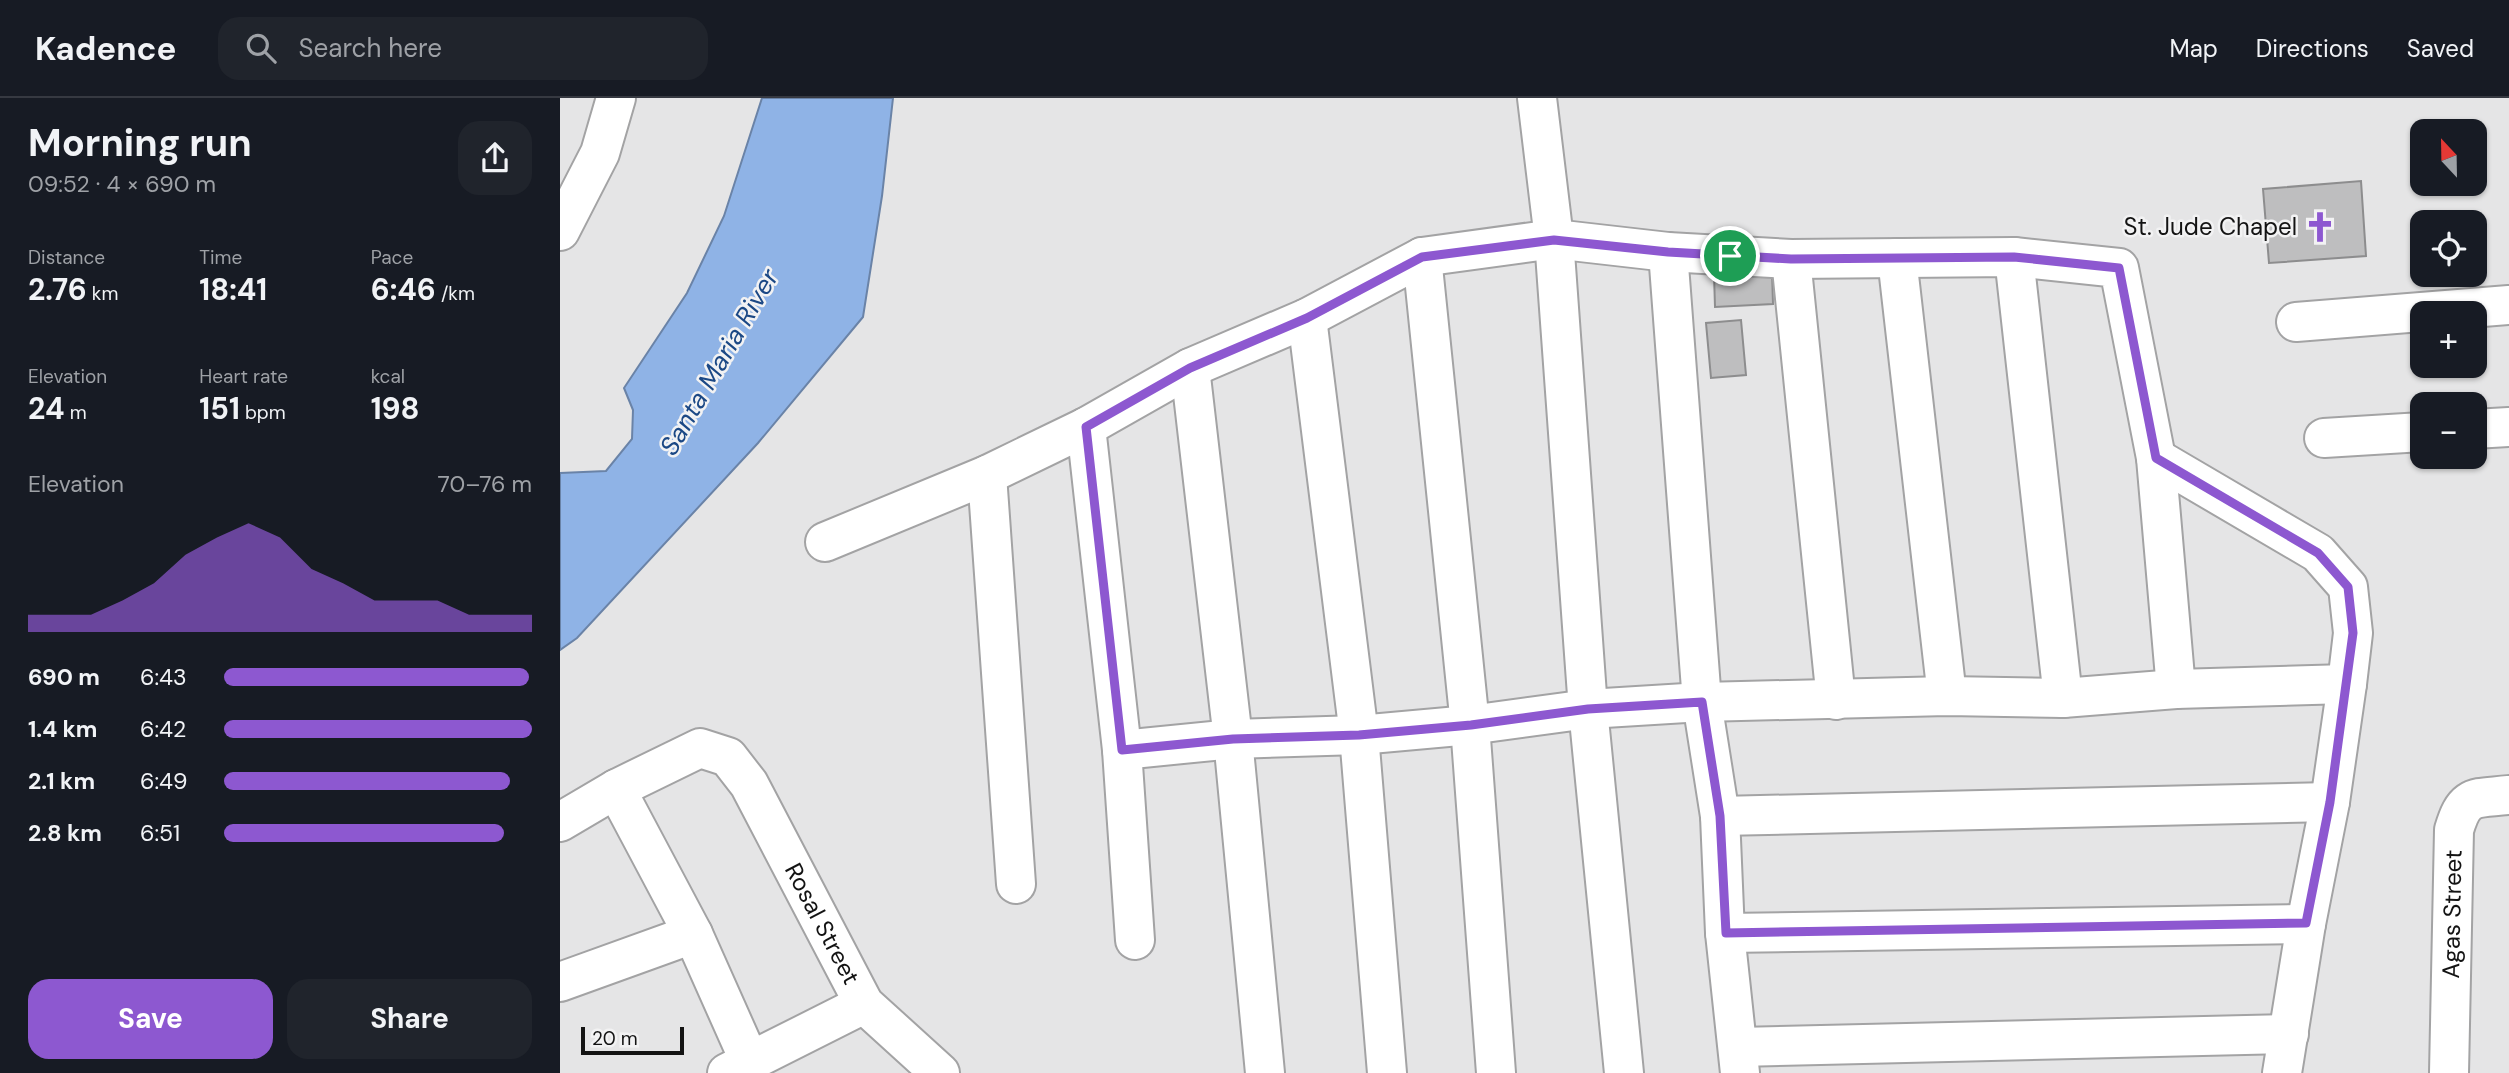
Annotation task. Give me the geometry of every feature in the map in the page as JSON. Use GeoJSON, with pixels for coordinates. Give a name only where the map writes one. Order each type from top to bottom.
{"type":"FeatureCollection","features":[{"type":"Feature","properties":{"kind":"street"},"geometry":{"type":"LineString","coordinates":[[560,231],[600,153],[616,98]]}},
{"type":"Feature","properties":{"kind":"street"},"geometry":{"type":"LineString","coordinates":[[1537,98],[1554,240],[1588,709],[1624,1073]]}},
{"type":"Feature","properties":{"kind":"street"},"geometry":{"type":"LineString","coordinates":[[825,542],[987,475],[1086,427],[1190,368],[1307,318],[1422,257],[1554,240],[1668,252],[1791,259],[2014,257],[2119,268],[2156,458],[2176,689]]}},
{"type":"Feature","properties":{"kind":"street"},"geometry":{"type":"LineString","coordinates":[[1668,252],[1702,702],[1720,816],[1726,933],[1739,1060],[2289,1034]]}},
{"type":"Feature","properties":{"kind":"street"},"geometry":{"type":"LineString","coordinates":[[1422,257],[1471,725],[1496,1073]]}},
{"type":"Feature","properties":{"kind":"street"},"geometry":{"type":"LineString","coordinates":[[2014,257],[2063,698]]}},
{"type":"Feature","properties":{"kind":"street"},"geometry":{"type":"LineString","coordinates":[[1897,258],[1947,696]]}},
{"type":"Feature","properties":{"kind":"street"},"geometry":{"type":"LineString","coordinates":[[1791,259],[1836,700]]}},
{"type":"Feature","properties":{"kind":"street"},"geometry":{"type":"LineString","coordinates":[[2297,322],[2509,305]]}},
{"type":"Feature","properties":{"kind":"street"},"geometry":{"type":"LineString","coordinates":[[1307,318],[1359,735],[1387,1073]]}},
{"type":"Feature","properties":{"kind":"street"},"geometry":{"type":"LineString","coordinates":[[1190,368],[1233,739],[1265,1073]]}},
{"type":"Feature","properties":{"kind":"street"},"geometry":{"type":"LineString","coordinates":[[1086,427],[1122,750],[1135,940]]}},
{"type":"Feature","properties":{"kind":"street"},"geometry":{"type":"LineString","coordinates":[[2487,428],[2509,427]]}},
{"type":"Feature","properties":{"kind":"street"},"geometry":{"type":"LineString","coordinates":[[2324,438],[2410,433]]}},
{"type":"Feature","properties":{"kind":"street"},"geometry":{"type":"LineString","coordinates":[[2156,458],[2318,553],[2348,587],[2353,633],[2347,684],[2330,802],[2306,923],[2282,1073]]}},
{"type":"Feature","properties":{"kind":"street"},"geometry":{"type":"LineString","coordinates":[[987,475],[1016,884]]}},
{"type":"Feature","properties":{"kind":"street"},"geometry":{"type":"LineString","coordinates":[[1122,750],[1233,739],[1359,735],[1471,725],[1588,709],[1702,702],[1947,696],[2063,698],[2176,689],[2347,684]]}},
{"type":"Feature","properties":{"kind":"street","name":"Rosal Street"},"geometry":{"type":"LineString","coordinates":[[616,789],[701,748],[728,757],[750,784],[864,1004],[940,1073]]}},
{"type":"Feature","properties":{"kind":"street"},"geometry":{"type":"LineString","coordinates":[[560,822],[616,789],[694,933],[738,1067],[864,1004]]}},
{"type":"Feature","properties":{"kind":"street","name":"Agas Street"},"geometry":{"type":"LineString","coordinates":[[2449,1073],[2454,830],[2460,810],[2472,799],[2509,795]]}},
{"type":"Feature","properties":{"kind":"street"},"geometry":{"type":"LineString","coordinates":[[1720,816],[2330,802]]}},
{"type":"Feature","properties":{"kind":"street"},"geometry":{"type":"LineString","coordinates":[[1726,933],[2306,923]]}},
{"type":"Feature","properties":{"kind":"street"},"geometry":{"type":"LineString","coordinates":[[560,982],[694,933]]}},
{"type":"Feature","properties":{"kind":"water","name":"Santa Maria River"},"geometry":{"type":"Polygon","coordinates":[[[762,98],[893,98],[882,196],[863,317],[758,443],[577,638],[560,650],[560,473],[606,471],[632,439],[633,410],[624,388],[687,293],[724,216],[762,98]]]}},
{"type":"Feature","properties":{"kind":"building"},"geometry":{"type":"Polygon","coordinates":[[[2361,181],[2366,256],[2269,263],[2263,189],[2361,181]]]}},
{"type":"Feature","properties":{"kind":"building"},"geometry":{"type":"Polygon","coordinates":[[[1772,272],[1773,304],[1715,307],[1714,274],[1772,272]]]}},
{"type":"Feature","properties":{"kind":"building"},"geometry":{"type":"Polygon","coordinates":[[[1741,320],[1746,375],[1711,378],[1706,323],[1741,320]]]}},
{"type":"Feature","properties":{"kind":"place","name":"St. Jude Chapel"},"geometry":{"type":"Point","coordinates":[2320,227]}},
{"type":"Feature","properties":{"kind":"route"},"geometry":{"type":"LineString","coordinates":[[1554,240],[1730,256],[1791,259],[2014,257],[2119,268],[2156,458],[2318,553],[2348,587],[2353,633],[2347,684],[2330,802],[2306,923],[1726,933],[1720,816],[1702,702],[1588,709],[1471,725],[1359,735],[1233,739],[1122,750],[1086,427],[1190,368],[1307,318],[1422,257],[1554,240]]}}]}
